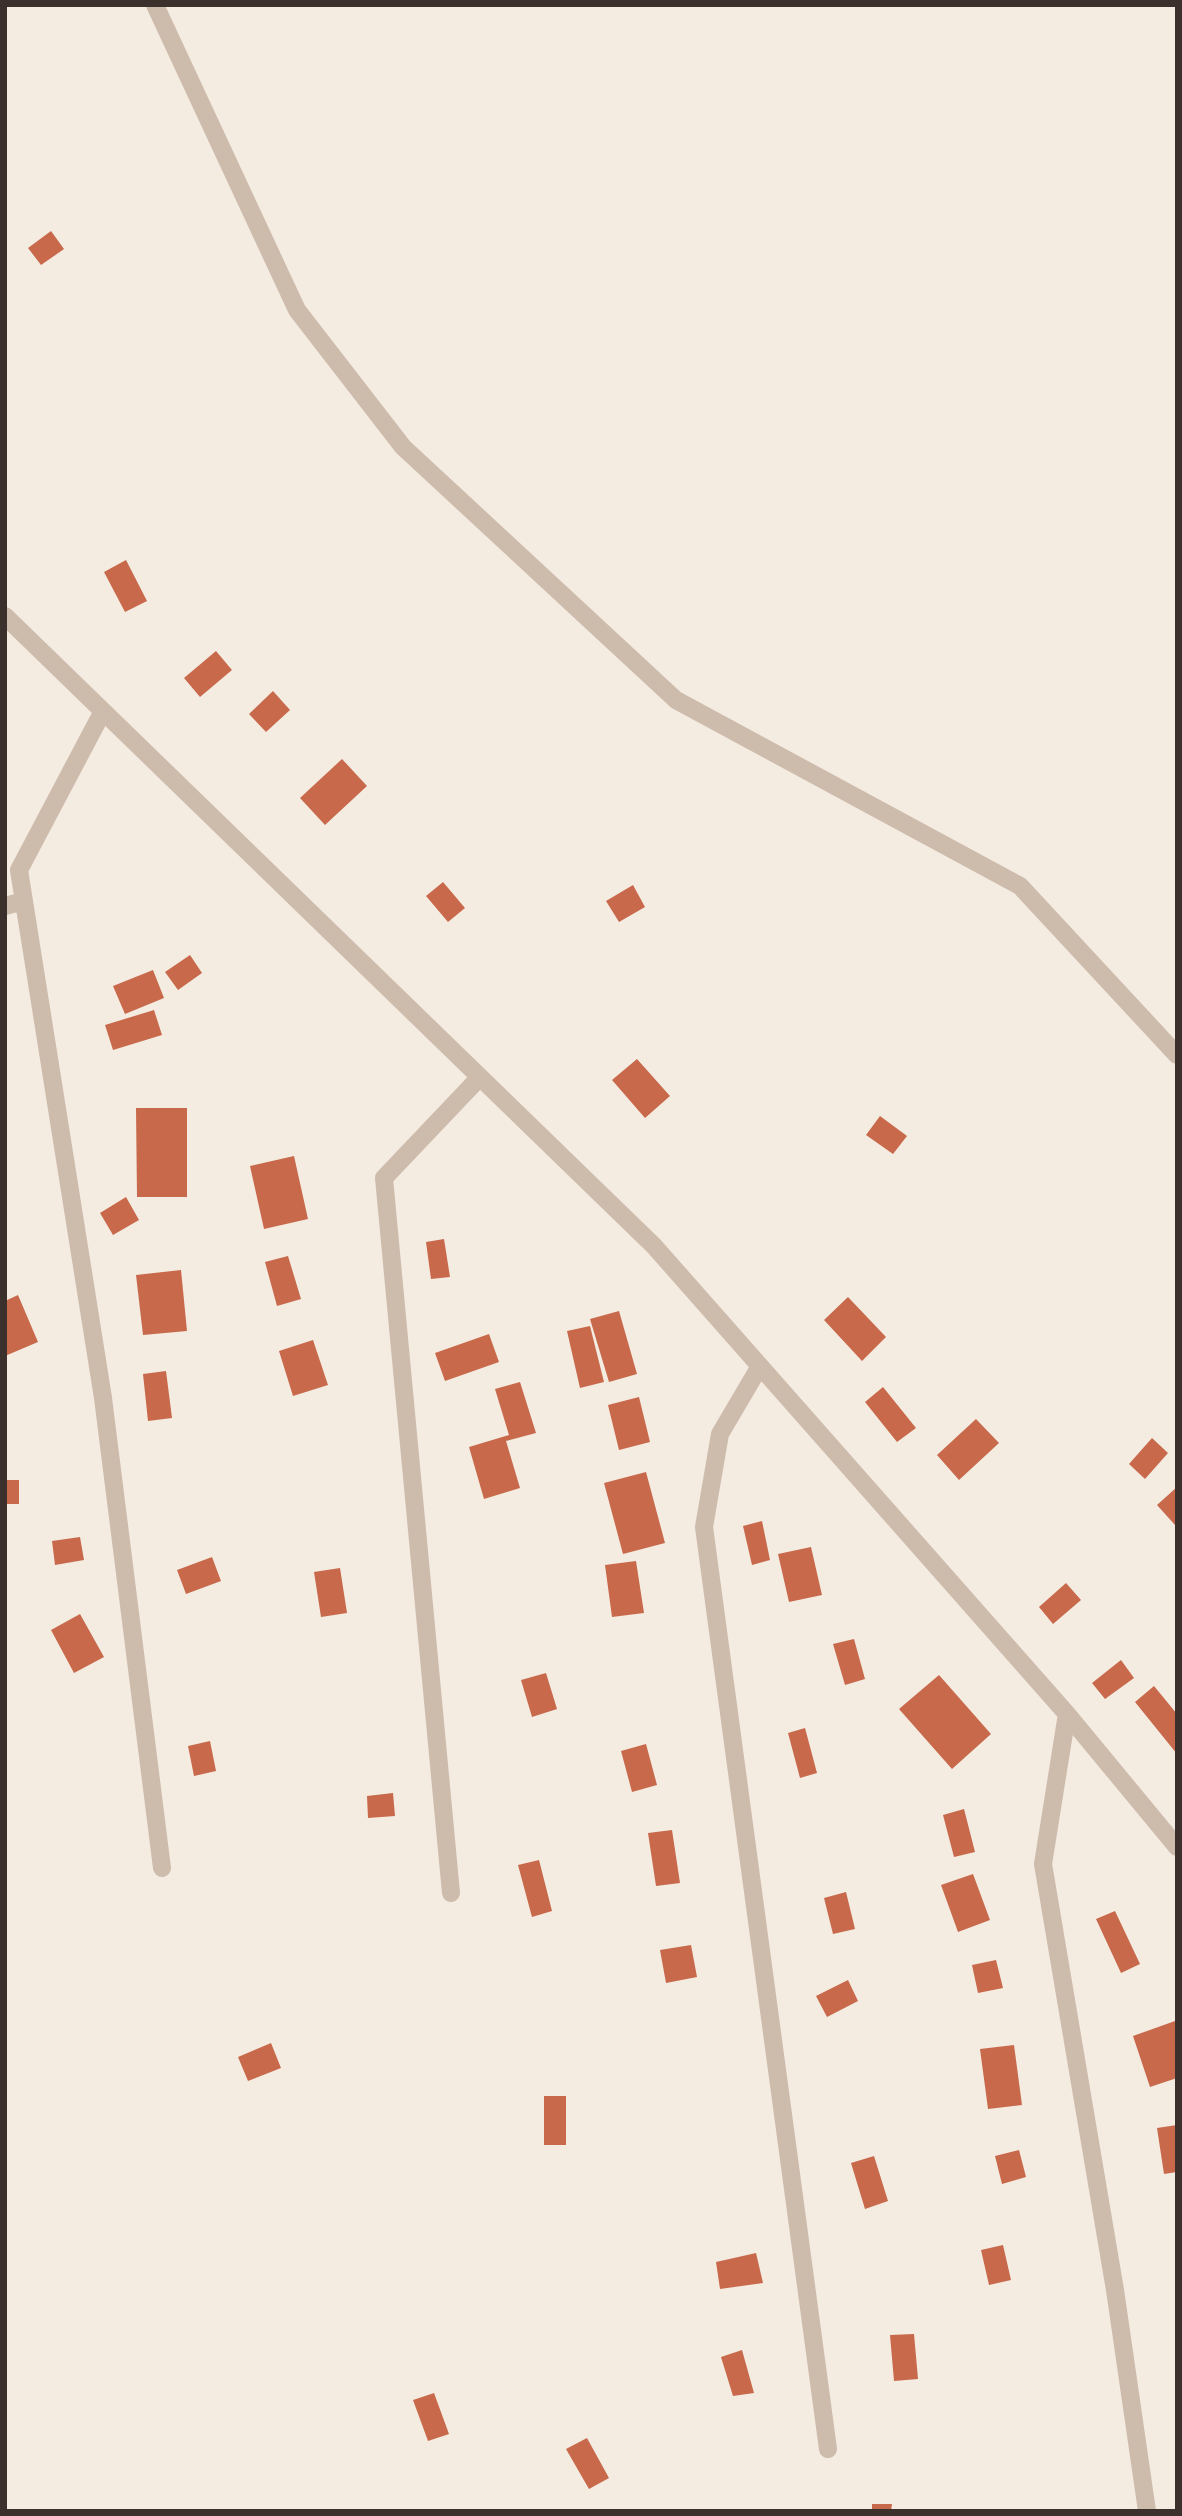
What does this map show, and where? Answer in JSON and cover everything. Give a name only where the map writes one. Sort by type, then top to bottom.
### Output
[{"type":"street","points":[[155,5],[297,310],[403,447],[676,700],[1020,886],[1177,1055]]},
{"type":"street","points":[[5,616],[654,1246],[1067,1714],[1177,1847]]},
{"type":"street","points":[[103,711],[19,870],[103,1398],[162,1868]]},
{"type":"street","points":[[5,906],[24,901]]},
{"type":"street","points":[[450,1893],[384,1178],[480,1077]]},
{"type":"street","points":[[760,1366],[720,1434],[704,1527],[828,2449]]},
{"type":"street","points":[[1067,1714],[1043,1864],[1115,2290],[1147,2511]]},
{"type":"building","points":[[51,231],[64,249],[41,265],[28,248]]},
{"type":"building","points":[[126,560],[147,601],[125,612],[104,572]]},
{"type":"building","points":[[216,651],[232,670],[200,697],[184,678]]},
{"type":"building","points":[[273,691],[290,710],[266,732],[249,714]]},
{"type":"building","points":[[342,759],[367,786],[325,825],[300,798]]},
{"type":"building","points":[[443,882],[465,908],[448,922],[426,896]]},
{"type":"building","points":[[633,885],[645,907],[619,922],[606,901]]},
{"type":"building","points":[[190,955],[202,973],[178,990],[165,972]]},
{"type":"building","points":[[153,970],[164,998],[125,1014],[113,986]]},
{"type":"building","points":[[154,1010],[162,1035],[113,1050],[105,1025]]},
{"type":"building","points":[[637,1059],[670,1096],[645,1118],[612,1080]]},
{"type":"building","points":[[136,1108],[187,1108],[187,1197],[137,1197]]},
{"type":"building","points":[[880,1116],[907,1136],[893,1154],[866,1135]]},
{"type":"building","points":[[294,1156],[308,1219],[264,1229],[250,1166]]},
{"type":"building","points":[[126,1197],[139,1220],[113,1235],[100,1213]]},
{"type":"building","points":[[444,1239],[450,1277],[431,1279],[426,1242]]},
{"type":"building","points":[[288,1256],[301,1299],[277,1306],[265,1262]]},
{"type":"building","points":[[181,1270],[187,1331],[143,1335],[136,1275]]},
{"type":"building","points":[[18,1295],[38,1342],[5,1356],[5,1301]]},
{"type":"building","points":[[848,1297],[886,1337],[862,1361],[824,1320]]},
{"type":"building","points":[[619,1311],[637,1374],[609,1382],[590,1319]]},
{"type":"building","points":[[590,1326],[604,1382],[580,1388],[567,1331]]},
{"type":"building","points":[[489,1334],[499,1362],[445,1381],[435,1353]]},
{"type":"building","points":[[313,1340],[328,1385],[293,1396],[279,1351]]},
{"type":"building","points":[[166,1371],[172,1418],[148,1421],[143,1374]]},
{"type":"building","points":[[520,1382],[536,1433],[506,1441],[520,1488],[484,1499],[469,1447],[509,1435],[495,1389]]},
{"type":"building","points":[[883,1387],[916,1428],[897,1442],[865,1402]]},
{"type":"building","points":[[639,1397],[650,1442],[619,1450],[608,1405]]},
{"type":"building","points":[[976,1419],[999,1443],[959,1480],[937,1455]]},
{"type":"building","points":[[1152,1438],[1168,1453],[1145,1479],[1129,1464]]},
{"type":"building","points":[[646,1472],[665,1543],[623,1554],[604,1483]]},
{"type":"building","points":[[5,1480],[19,1480],[19,1504],[5,1504]]},
{"type":"building","points":[[1177,1487],[1177,1524],[1175,1525],[1157,1505]]},
{"type":"building","points":[[762,1521],[770,1560],[752,1565],[743,1526]]},
{"type":"building","points":[[80,1537],[84,1560],[55,1565],[52,1541]]},
{"type":"building","points":[[811,1547],[822,1595],[789,1602],[778,1554]]},
{"type":"building","points":[[212,1557],[221,1581],[186,1594],[177,1570]]},
{"type":"building","points":[[636,1561],[644,1613],[612,1617],[605,1565]]},
{"type":"building","points":[[340,1568],[347,1613],[321,1617],[314,1572]]},
{"type":"building","points":[[1066,1583],[1081,1600],[1053,1624],[1039,1607]]},
{"type":"building","points":[[80,1614],[104,1657],[74,1673],[51,1630]]},
{"type":"building","points":[[854,1639],[865,1679],[845,1685],[833,1644]]},
{"type":"building","points":[[1121,1660],[1134,1678],[1105,1699],[1092,1683]]},
{"type":"building","points":[[546,1673],[557,1709],[532,1717],[521,1680]]},
{"type":"building","points":[[939,1675],[991,1734],[952,1769],[899,1709]]},
{"type":"building","points":[[1154,1686],[1177,1714],[1177,1754],[1135,1702]]},
{"type":"building","points":[[805,1728],[817,1773],[800,1778],[788,1733]]},
{"type":"building","points":[[210,1741],[216,1771],[194,1776],[188,1746]]},
{"type":"building","points":[[646,1744],[657,1785],[632,1792],[621,1751]]},
{"type":"building","points":[[393,1793],[395,1816],[368,1818],[367,1796]]},
{"type":"building","points":[[964,1809],[975,1852],[954,1857],[943,1815]]},
{"type":"building","points":[[672,1830],[680,1883],[656,1886],[648,1833]]},
{"type":"building","points":[[539,1860],[552,1911],[532,1917],[518,1865]]},
{"type":"building","points":[[973,1874],[990,1920],[958,1932],[941,1885]]},
{"type":"building","points":[[846,1892],[855,1929],[833,1934],[824,1898]]},
{"type":"building","points":[[1115,1911],[1140,1964],[1121,1973],[1096,1919]]},
{"type":"building","points":[[691,1945],[697,1977],[666,1983],[660,1950]]},
{"type":"building","points":[[996,1960],[1003,1988],[978,1993],[972,1965]]},
{"type":"building","points":[[848,1980],[858,2001],[827,2017],[816,1996]]},
{"type":"building","points":[[1175,2021],[1177,2078],[1150,2087],[1133,2036]]},
{"type":"building","points":[[271,2043],[281,2068],[248,2081],[238,2057]]},
{"type":"building","points":[[1014,2045],[1022,2105],[988,2109],[980,2049]]},
{"type":"building","points":[[544,2096],[566,2096],[566,2145],[544,2145]]},
{"type":"building","points":[[1177,2125],[1177,2172],[1164,2174],[1157,2128]]},
{"type":"building","points":[[1019,2150],[1026,2177],[1002,2184],[995,2156]]},
{"type":"building","points":[[874,2156],[888,2201],[865,2209],[851,2163]]},
{"type":"building","points":[[1003,2245],[1011,2280],[989,2285],[981,2250]]},
{"type":"building","points":[[756,2253],[763,2283],[720,2289],[716,2262]]},
{"type":"building","points":[[914,2334],[918,2379],[894,2381],[890,2335]]},
{"type":"building","points":[[742,2350],[754,2393],[733,2396],[721,2357]]},
{"type":"building","points":[[434,2393],[449,2434],[428,2441],[413,2400]]},
{"type":"building","points":[[587,2438],[609,2478],[589,2489],[566,2449]]},
{"type":"building","points":[[872,2504],[892,2504],[891,2511],[872,2511]]}]
